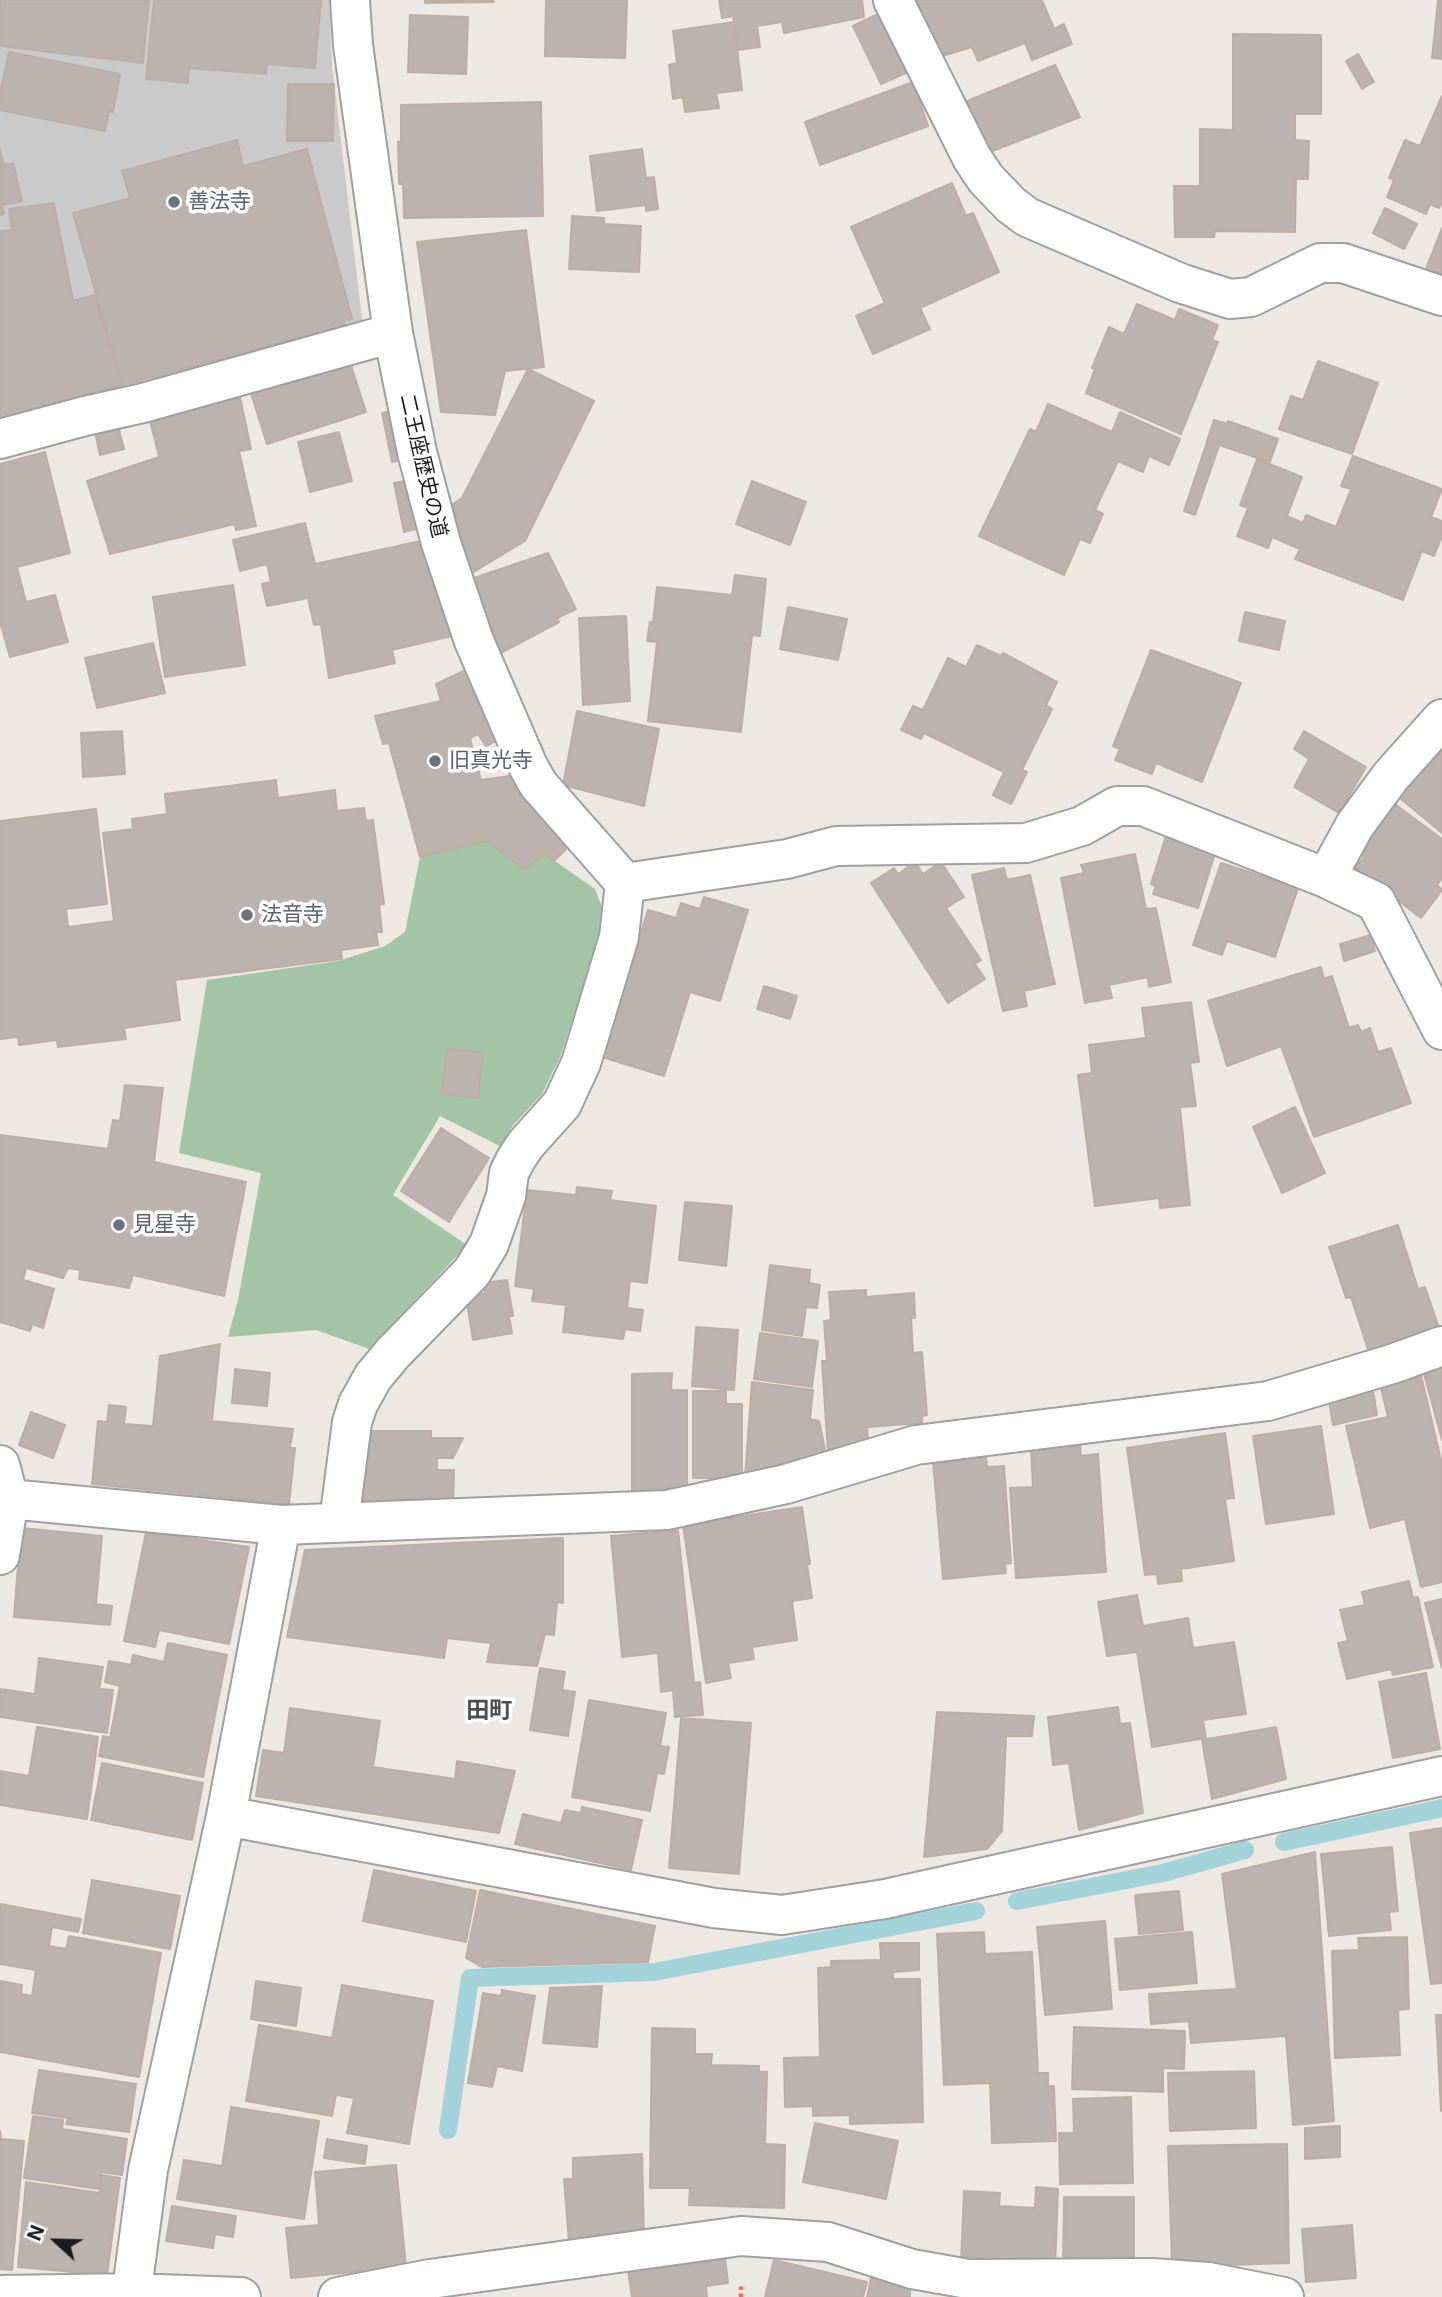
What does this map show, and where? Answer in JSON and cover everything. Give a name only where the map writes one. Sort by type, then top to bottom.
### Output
[{"type":"street","name":"二王座歴史の道","points":[[350,0],[353,45],[393,333],[417,452],[440,543],[474,641],[528,766],[538,784],[625,883]]},
{"type":"street","points":[[893,0],[972,158],[986,179],[1011,205],[1027,216],[1180,283],[1230,299],[1251,297],[1320,263],[1343,263],[1442,296]]},
{"type":"street","points":[[0,439],[156,400],[393,333]]},
{"type":"street","points":[[1326,878],[1355,825],[1391,776],[1442,719]]},
{"type":"street","points":[[339,1522],[352,1422],[358,1404],[373,1377],[393,1353],[472,1272],[489,1244],[506,1196],[509,1173],[516,1159],[562,1104],[576,1073],[620,937],[625,883],[787,859],[836,846],[1026,843],[1082,826],[1117,806],[1143,806],[1326,878],[1376,902],[1442,1030]]},
{"type":"street","points":[[0,1555],[4,1482],[281,1525],[667,1510],[786,1484],[916,1445],[1268,1401],[1442,1346]]},
{"type":"street","points":[[132,2295],[148,2170],[226,1816],[281,1525]]},
{"type":"street","points":[[226,1816],[714,1908],[782,1915],[885,1899],[1442,1776]]},
{"type":"street","points":[[338,2297],[430,2279],[741,2236],[828,2242],[912,2269],[968,2279],[1152,2278],[1208,2282],[1284,2297]]},
{"type":"street","points":[[0,2295],[241,2297]]},
{"type":"shaded area","name":"善法寺","points":[[0,0],[329,0],[332,65],[363,327],[129,396],[120,388],[0,425]]},
{"type":"green space","points":[[486,841],[525,869],[545,854],[595,889],[603,910],[601,933],[560,1057],[542,1094],[514,1124],[500,1146],[440,1116],[393,1195],[467,1245],[369,1349],[316,1330],[228,1337],[238,1300],[261,1173],[179,1153],[207,980],[338,961],[385,946],[405,932],[420,857]]},
{"type":"building","points":[[0,0],[149,0],[143,63],[0,46]]},
{"type":"building","points":[[154,0],[321,0],[315,68],[267,64],[266,74],[189,68],[188,83],[146,79]]},
{"type":"building","points":[[425,0],[493,0],[494,2],[425,3]]},
{"type":"building","points":[[546,0],[627,0],[625,58],[545,56]]},
{"type":"building","points":[[719,0],[862,0],[864,17],[784,33],[782,22],[757,26],[760,47],[738,50],[733,16],[722,18]]},
{"type":"building","points":[[914,0],[1042,0],[1054,29],[1064,24],[1072,44],[1032,60],[1025,43],[978,61],[972,47],[936,58]]},
{"type":"building","points":[[1438,0],[1442,0],[1442,59],[1432,58]]},
{"type":"building","points":[[880,13],[908,72],[881,84],[853,26]]},
{"type":"building","points":[[410,15],[468,17],[466,74],[408,72]]},
{"type":"building","points":[[734,22],[742,90],[716,93],[719,108],[685,112],[683,97],[673,99],[669,65],[677,63],[673,31]]},
{"type":"building","points":[[1233,34],[1321,35],[1321,114],[1295,114],[1295,140],[1309,141],[1308,179],[1296,179],[1295,232],[1215,231],[1214,237],[1175,237],[1174,186],[1200,186],[1200,129],[1233,130]]},
{"type":"building","points":[[9,52],[120,74],[113,112],[109,111],[105,131],[0,110],[0,94]]},
{"type":"building","points":[[1358,54],[1374,82],[1362,89],[1346,61]]},
{"type":"building","points":[[1055,65],[1080,117],[990,152],[965,102]]},
{"type":"building","points":[[913,82],[928,126],[820,165],[805,122]]},
{"type":"building","points":[[288,84],[334,84],[333,141],[287,141]]},
{"type":"building","points":[[1442,96],[1442,202],[1439,208],[1430,204],[1426,214],[1387,197],[1394,180],[1389,178],[1405,140],[1420,146]]},
{"type":"building","points":[[541,102],[543,216],[404,218],[403,184],[399,184],[401,105]]},
{"type":"building","points":[[237,140],[243,166],[307,149],[352,319],[343,321],[345,326],[122,385],[73,213],[130,198],[122,171]]},
{"type":"building","points":[[0,149],[4,165],[13,163],[22,201],[2,205],[4,214],[0,215]]},
{"type":"building","points":[[642,149],[646,178],[654,177],[658,209],[646,211],[646,205],[597,211],[590,156]]},
{"type":"building","points":[[952,183],[966,216],[973,213],[999,272],[920,308],[930,329],[873,354],[856,316],[885,303],[851,227]]},
{"type":"building","points":[[54,203],[73,301],[94,295],[122,385],[28,410],[30,420],[0,428],[0,231],[12,230],[9,209]]},
{"type":"building","points":[[1385,208],[1417,224],[1404,249],[1373,233]]},
{"type":"building","points":[[572,216],[604,218],[604,224],[641,226],[639,272],[569,269]]},
{"type":"building","points":[[1442,228],[1442,281],[1424,274]]},
{"type":"building","points":[[526,230],[544,367],[505,371],[495,415],[441,412],[417,242]]},
{"type":"building","points":[[1137,304],[1175,320],[1179,309],[1218,325],[1212,340],[1218,342],[1181,434],[1086,393],[1095,369],[1092,368],[1109,327],[1124,334]]},
{"type":"building","points":[[349,359],[366,412],[267,444],[250,390]]},
{"type":"building","points":[[1318,361],[1378,383],[1352,454],[1279,429],[1291,396],[1303,400]]},
{"type":"building","points":[[528,369],[594,401],[525,541],[467,576],[447,508],[462,498]]},
{"type":"building","points":[[240,397],[251,449],[239,451],[256,526],[236,530],[235,524],[110,554],[87,481],[159,457],[150,420]]},
{"type":"building","points":[[1048,404],[1112,432],[1120,412],[1180,439],[1169,465],[1149,456],[1143,472],[1118,461],[1095,510],[1103,514],[1090,543],[1080,539],[1064,575],[979,536],[1030,429],[1036,432]]},
{"type":"building","points":[[393,411],[403,460],[392,462],[382,413]]},
{"type":"building","points":[[1214,420],[1228,424],[1228,421],[1278,439],[1270,462],[1207,441]]},
{"type":"building","points":[[118,426],[124,449],[100,455],[95,432]]},
{"type":"building","points":[[339,432],[352,481],[310,492],[298,442]]},
{"type":"building","points":[[1207,442],[1219,446],[1195,515],[1184,511]]},
{"type":"building","points":[[45,452],[70,553],[17,567],[26,602],[55,595],[68,642],[10,657],[0,622],[0,464]]},
{"type":"building","points":[[1353,456],[1442,489],[1431,517],[1442,521],[1442,536],[1434,556],[1422,551],[1403,600],[1295,559],[1300,549],[1272,537],[1268,548],[1237,536],[1248,508],[1240,505],[1257,459],[1302,477],[1287,516],[1303,523],[1306,515],[1336,527],[1351,489],[1341,486]]},
{"type":"building","points":[[409,480],[420,528],[404,532],[394,483]]},
{"type":"building","points":[[752,481],[806,502],[790,545],[736,524]]},
{"type":"building","points":[[305,523],[315,564],[430,539],[452,636],[392,650],[395,663],[329,678],[321,624],[314,625],[308,598],[267,606],[262,584],[271,582],[267,564],[240,571],[233,540]]},
{"type":"building","points":[[548,553],[576,609],[557,618],[559,622],[497,655],[468,580]]},
{"type":"building","points":[[735,575],[766,579],[760,636],[752,635],[741,732],[648,721],[657,642],[647,641],[650,622],[653,623],[657,587],[732,595]]},
{"type":"building","points":[[233,585],[245,665],[165,677],[153,597]]},
{"type":"building","points":[[788,607],[847,619],[838,660],[780,649]]},
{"type":"building","points":[[1245,612],[1285,621],[1279,650],[1239,641]]},
{"type":"building","points":[[626,616],[630,701],[583,705],[579,618]]},
{"type":"building","points":[[153,643],[165,693],[97,708],[85,658]]},
{"type":"building","points":[[977,645],[1001,656],[1003,653],[1057,682],[1046,705],[1052,709],[1022,770],[1027,772],[1011,804],[993,795],[1004,772],[924,733],[921,739],[901,730],[913,706],[923,710],[948,658],[966,667]]},
{"type":"building","points":[[1151,650],[1241,683],[1202,782],[1156,763],[1152,774],[1115,760],[1120,749],[1113,746]]},
{"type":"building","name":"旧真光寺","points":[[468,669],[501,738],[486,746],[478,734],[470,738],[481,780],[516,775],[522,796],[526,793],[570,845],[554,861],[545,854],[525,869],[486,841],[420,857],[389,743],[383,744],[375,716],[441,701],[436,684]]},
{"type":"building","points":[[577,711],[659,729],[644,806],[563,785]]},
{"type":"building","points":[[122,731],[125,774],[83,777],[81,733]]},
{"type":"building","points":[[1304,731],[1366,767],[1339,813],[1294,787],[1309,759],[1294,749]]},
{"type":"building","points":[[1442,738],[1442,833],[1395,794]]},
{"type":"building","name":"法音寺","points":[[276,780],[278,798],[335,790],[337,811],[364,808],[366,821],[373,820],[384,904],[379,905],[382,932],[376,932],[378,945],[341,950],[342,959],[175,980],[180,1020],[124,1028],[126,1039],[58,1047],[57,1040],[19,1045],[18,1037],[0,1039],[0,821],[96,809],[107,904],[66,909],[68,927],[114,921],[103,833],[133,829],[132,819],[167,814],[165,794]]},
{"type":"building","points":[[1392,802],[1442,839],[1442,878],[1437,885],[1442,890],[1421,918],[1355,868],[1364,857],[1356,850]]},
{"type":"building","points":[[1166,836],[1215,853],[1198,908],[1153,894],[1156,886],[1151,884]]},
{"type":"building","points":[[1135,854],[1146,909],[1156,908],[1171,982],[1149,987],[1148,977],[1109,985],[1112,998],[1085,1003],[1061,878],[1084,873],[1081,865]]},
{"type":"building","points":[[915,862],[923,874],[941,862],[964,897],[946,908],[981,960],[975,964],[985,979],[948,1003],[871,883],[894,868],[898,874]]},
{"type":"building","points":[[1221,863],[1298,888],[1275,957],[1227,941],[1222,955],[1193,945]]},
{"type":"building","points":[[1004,868],[1007,880],[1030,875],[1055,984],[1024,991],[1027,1006],[1003,1011],[972,875]]},
{"type":"building","points":[[704,897],[748,910],[720,1001],[690,992],[664,1076],[602,1057],[648,910],[676,918],[681,903],[700,909]]},
{"type":"building","points":[[1371,935],[1375,951],[1344,961],[1340,944]]},
{"type":"building","points":[[1321,967],[1324,979],[1332,976],[1349,1028],[1358,1025],[1361,1032],[1370,1028],[1378,1052],[1391,1048],[1411,1103],[1314,1137],[1281,1046],[1227,1066],[1208,1001]]},
{"type":"building","points":[[764,986],[797,996],[790,1019],[757,1009]]},
{"type":"building","points":[[1191,1002],[1199,1062],[1190,1063],[1196,1106],[1180,1107],[1190,1205],[1160,1208],[1159,1198],[1095,1206],[1078,1075],[1092,1073],[1089,1045],[1146,1038],[1142,1008]]},
{"type":"building","points":[[447,1049],[483,1052],[478,1098],[442,1094]]},
{"type":"building","name":"見星寺","points":[[125,1085],[163,1088],[154,1162],[246,1182],[224,1296],[133,1275],[129,1288],[79,1279],[80,1270],[68,1268],[63,1278],[26,1268],[23,1280],[54,1289],[43,1328],[32,1324],[30,1331],[0,1322],[0,1135],[108,1149],[113,1120],[120,1121]]},
{"type":"building","points":[[1295,1107],[1325,1173],[1282,1193],[1253,1127]]},
{"type":"building","points":[[441,1128],[489,1158],[449,1222],[401,1191]]},
{"type":"building","points":[[577,1187],[612,1191],[610,1200],[656,1206],[647,1283],[630,1281],[627,1308],[643,1310],[640,1331],[625,1329],[623,1339],[563,1332],[566,1305],[532,1301],[534,1289],[515,1286],[527,1190],[576,1195]]},
{"type":"building","points":[[685,1202],[732,1206],[726,1266],[679,1260]]},
{"type":"building","points":[[1398,1225],[1418,1289],[1425,1287],[1442,1332],[1370,1356],[1351,1297],[1346,1298],[1329,1247]]},
{"type":"building","points":[[770,1265],[810,1270],[809,1283],[820,1285],[817,1308],[806,1307],[802,1336],[762,1330]]},
{"type":"building","points":[[507,1280],[513,1316],[509,1316],[512,1333],[473,1340],[466,1296],[485,1293],[484,1283]]},
{"type":"building","points":[[866,1290],[866,1297],[914,1293],[915,1318],[911,1318],[913,1353],[922,1352],[927,1415],[922,1416],[922,1423],[867,1427],[868,1443],[828,1453],[822,1361],[827,1361],[824,1321],[831,1320],[829,1292]]},
{"type":"building","points":[[696,1327],[738,1330],[734,1390],[692,1386]]},
{"type":"building","points":[[760,1333],[818,1341],[812,1387],[754,1379]]},
{"type":"building","points":[[220,1344],[212,1421],[293,1429],[290,1448],[295,1448],[289,1504],[92,1484],[98,1421],[107,1422],[109,1405],[126,1407],[124,1424],[153,1426],[160,1356]]},
{"type":"building","points":[[1442,1368],[1442,1440],[1424,1374]]},
{"type":"building","points":[[235,1369],[270,1373],[267,1406],[232,1403]]},
{"type":"building","points":[[672,1373],[671,1390],[687,1390],[687,1492],[632,1492],[632,1374]]},
{"type":"building","points":[[1421,1375],[1442,1464],[1442,1582],[1421,1587],[1405,1519],[1370,1528],[1346,1426],[1388,1417],[1380,1384]]},
{"type":"building","points":[[752,1382],[813,1390],[810,1419],[819,1421],[826,1454],[745,1477]]},
{"type":"building","points":[[1373,1390],[1377,1415],[1333,1425],[1329,1401]]},
{"type":"building","points":[[693,1391],[726,1391],[726,1404],[742,1404],[742,1478],[693,1478]]},
{"type":"building","points":[[31,1412],[65,1425],[53,1458],[19,1445]]},
{"type":"building","points":[[1321,1426],[1334,1514],[1266,1524],[1253,1436]]},
{"type":"building","points":[[358,1431],[431,1431],[431,1438],[463,1438],[453,1458],[437,1458],[437,1470],[454,1470],[453,1503],[349,1504]]},
{"type":"building","points":[[1225,1433],[1234,1498],[1225,1499],[1234,1561],[1181,1569],[1182,1581],[1158,1584],[1157,1574],[1145,1575],[1127,1448]]},
{"type":"building","points":[[1080,1444],[1081,1456],[1098,1454],[1106,1572],[1016,1578],[1010,1488],[1033,1487],[1031,1448]]},
{"type":"building","points":[[986,1456],[987,1467],[1004,1466],[1011,1563],[1005,1564],[1006,1573],[943,1579],[933,1460]]},
{"type":"building","points":[[802,1507],[812,1598],[792,1601],[797,1640],[752,1647],[754,1659],[728,1663],[731,1678],[706,1683],[683,1525]]},
{"type":"building","points":[[21,1528],[102,1536],[96,1604],[112,1606],[110,1625],[14,1617]]},
{"type":"building","points":[[678,1530],[694,1683],[700,1682],[703,1715],[675,1717],[673,1690],[661,1692],[658,1653],[622,1657],[611,1536]]},
{"type":"building","points":[[146,1532],[249,1547],[229,1644],[159,1630],[155,1647],[124,1641]]},
{"type":"building","points":[[563,1538],[563,1603],[557,1602],[554,1635],[545,1634],[537,1666],[487,1662],[491,1643],[447,1638],[444,1658],[287,1637],[305,1550]]},
{"type":"building","points":[[1409,1581],[1413,1598],[1418,1597],[1433,1667],[1393,1675],[1391,1669],[1347,1679],[1338,1643],[1348,1641],[1340,1610],[1365,1605],[1362,1592]]},
{"type":"building","points":[[1137,1595],[1143,1626],[1188,1618],[1193,1648],[1234,1642],[1246,1714],[1203,1720],[1206,1738],[1152,1747],[1137,1652],[1107,1656],[1098,1602]]},
{"type":"building","points":[[1442,1599],[1442,1668],[1425,1603]]},
{"type":"building","points":[[168,1643],[227,1655],[203,1777],[99,1756],[103,1736],[110,1738],[120,1686],[105,1682],[109,1661],[131,1665],[133,1655],[164,1662]]},
{"type":"building","points":[[39,1658],[103,1667],[99,1689],[113,1690],[107,1733],[0,1717],[0,1689],[35,1694]]},
{"type":"building","points":[[540,1668],[565,1672],[562,1690],[575,1692],[568,1736],[530,1730]]},
{"type":"building","points":[[1426,1673],[1440,1749],[1393,1758],[1379,1682]]},
{"type":"building","points":[[589,1700],[666,1713],[660,1746],[669,1747],[664,1774],[657,1773],[650,1811],[572,1797]]},
{"type":"building","points":[[1118,1707],[1120,1724],[1130,1723],[1143,1813],[1079,1830],[1069,1763],[1053,1765],[1048,1717]]},
{"type":"building","points":[[290,1708],[380,1721],[373,1767],[455,1779],[457,1761],[515,1771],[499,1833],[256,1796],[263,1750],[284,1753]]},
{"type":"building","points":[[937,1712],[1034,1716],[1032,1736],[1006,1736],[1002,1831],[987,1849],[924,1857]]},
{"type":"building","points":[[681,1718],[751,1723],[739,1874],[669,1868]]},
{"type":"building","points":[[37,1727],[98,1737],[87,1819],[0,1805],[0,1771],[29,1776]]},
{"type":"building","points":[[1276,1727],[1286,1779],[1212,1799],[1202,1740]]},
{"type":"building","points":[[102,1763],[203,1783],[192,1840],[91,1820]]},
{"type":"building","points":[[582,1807],[642,1820],[631,1870],[515,1844],[523,1814],[561,1823],[565,1810],[581,1813]]},
{"type":"building","points":[[1442,1828],[1442,1983],[1431,1984],[1410,1833]]},
{"type":"building","points":[[1392,1847],[1398,1911],[1389,1912],[1391,1930],[1329,1936],[1321,1854]]},
{"type":"building","points":[[1315,1852],[1334,2121],[1293,2125],[1286,2036],[1191,2043],[1189,2021],[1151,2024],[1149,1994],[1237,1989],[1222,1874]]},
{"type":"building","points":[[374,1870],[476,1891],[466,1942],[363,1921]]},
{"type":"building","points":[[92,1880],[180,1896],[170,1949],[83,1933]]},
{"type":"building","points":[[480,1890],[655,1926],[648,1962],[482,1967],[466,1958]]},
{"type":"building","points":[[1179,1891],[1183,1930],[1139,1934],[1135,1895]]},
{"type":"building","points":[[0,1904],[81,1919],[78,1932],[52,1927],[49,1946],[66,1949],[69,1936],[161,1953],[139,2077],[0,2052],[0,1981],[22,1985],[21,1994],[32,1996],[36,1970],[0,1964]]},
{"type":"building","points":[[1105,1921],[1112,2009],[1045,2015],[1037,1927]]},
{"type":"building","points":[[984,1932],[985,1954],[1032,1952],[1038,2073],[1048,2073],[1048,2086],[1054,2086],[1056,2141],[992,2143],[990,2083],[944,2085],[937,1934]]},
{"type":"building","points":[[1192,1932],[1197,1983],[1120,1990],[1115,1939]]},
{"type":"building","points":[[1407,1937],[1409,2009],[1398,2010],[1400,2055],[1335,2058],[1332,1951],[1359,1950],[1358,1938]]},
{"type":"building","points":[[880,1943],[919,1943],[919,1970],[893,1972],[893,1979],[920,1979],[923,2122],[850,2124],[850,2115],[813,2116],[813,2106],[785,2107],[784,2058],[820,2057],[818,1968],[831,1967],[831,1961],[881,1960]]},
{"type":"building","points":[[256,1981],[301,1988],[296,2026],[251,2019]]},
{"type":"building","points":[[342,1985],[433,2001],[409,2144],[347,2133],[354,2098],[336,2095],[332,2116],[246,2101],[259,2025],[332,2038]]},
{"type":"building","points":[[602,1986],[597,2047],[543,2043],[550,1988]]},
{"type":"building","points":[[502,1990],[535,1996],[522,2071],[497,2066],[492,2087],[468,2083],[483,1993],[501,1996]]},
{"type":"building","points":[[1436,2015],[1442,2015],[1441,2111]]},
{"type":"building","points":[[1074,2027],[1185,2031],[1184,2069],[1163,2068],[1163,2092],[1072,2089]]},
{"type":"building","points":[[652,2028],[695,2029],[695,2054],[712,2054],[711,2065],[759,2066],[759,2072],[767,2072],[765,2144],[785,2145],[784,2208],[689,2205],[690,2188],[650,2188]]},
{"type":"building","points":[[39,2070],[136,2084],[129,2132],[66,2124],[68,2118],[32,2113]]},
{"type":"building","points":[[1254,2071],[1256,2128],[1170,2131],[1168,2073]]},
{"type":"building","points":[[1131,2097],[1133,2183],[1060,2184],[1059,2133],[1074,2133],[1073,2099]]},
{"type":"building","points":[[231,2107],[319,2121],[304,2219],[177,2199],[184,2160],[222,2166]]},
{"type":"building","points":[[33,2116],[63,2120],[62,2129],[127,2139],[122,2175],[101,2172],[99,2189],[24,2178]]},
{"type":"building","points":[[815,2123],[898,2141],[886,2199],[803,2182]]},
{"type":"building","points":[[1340,2126],[1340,2157],[1305,2159],[1305,2128]]},
{"type":"building","points":[[0,2131],[1,2139],[24,2141],[12,2270],[0,2269]]},
{"type":"building","points":[[327,2139],[367,2146],[365,2164],[324,2158]]},
{"type":"building","points":[[1287,2144],[1289,2263],[1228,2265],[1228,2276],[1172,2264],[1168,2146]]},
{"type":"building","points":[[642,2154],[644,2238],[569,2242],[564,2179],[573,2179],[573,2158]]},
{"type":"building","points":[[396,2165],[406,2267],[291,2278],[286,2228],[319,2225],[315,2172]]},
{"type":"building","points":[[102,2175],[120,2178],[107,2275],[18,2267],[26,2182],[100,2193]]},
{"type":"building","points":[[1036,2187],[1058,2189],[1055,2268],[961,2263],[964,2191],[1000,2193],[999,2206],[1035,2208]]},
{"type":"building","points":[[1064,2197],[1134,2197],[1134,2269],[1063,2269]]},
{"type":"building","points":[[172,2206],[236,2216],[233,2237],[215,2234],[213,2248],[166,2241]]},
{"type":"building","points":[[1352,2225],[1356,2278],[1306,2282],[1302,2229]]},
{"type":"building","points":[[725,2258],[728,2283],[706,2286],[707,2297],[632,2297],[628,2270]]},
{"type":"building","points":[[774,2260],[867,2282],[863,2297],[765,2297]]},
{"type":"building","points":[[871,2278],[910,2284],[910,2297],[867,2297]]},
{"type":"waterway","points":[[1284,1842],[1442,1808]]},
{"type":"waterway","points":[[1017,1901],[1163,1873],[1245,1850]]},
{"type":"waterway","points":[[448,2130],[470,1978],[654,1972],[976,1911]]},
{"type":"place","name":"善法寺","points":[[174,202]]},
{"type":"place","name":"旧真光寺","points":[[435,761]]},
{"type":"place","name":"法音寺","points":[[247,915]]},
{"type":"place","name":"見星寺","points":[[119,1225]]},
{"type":"district","name":"田町","points":[[489,1711]]}]
